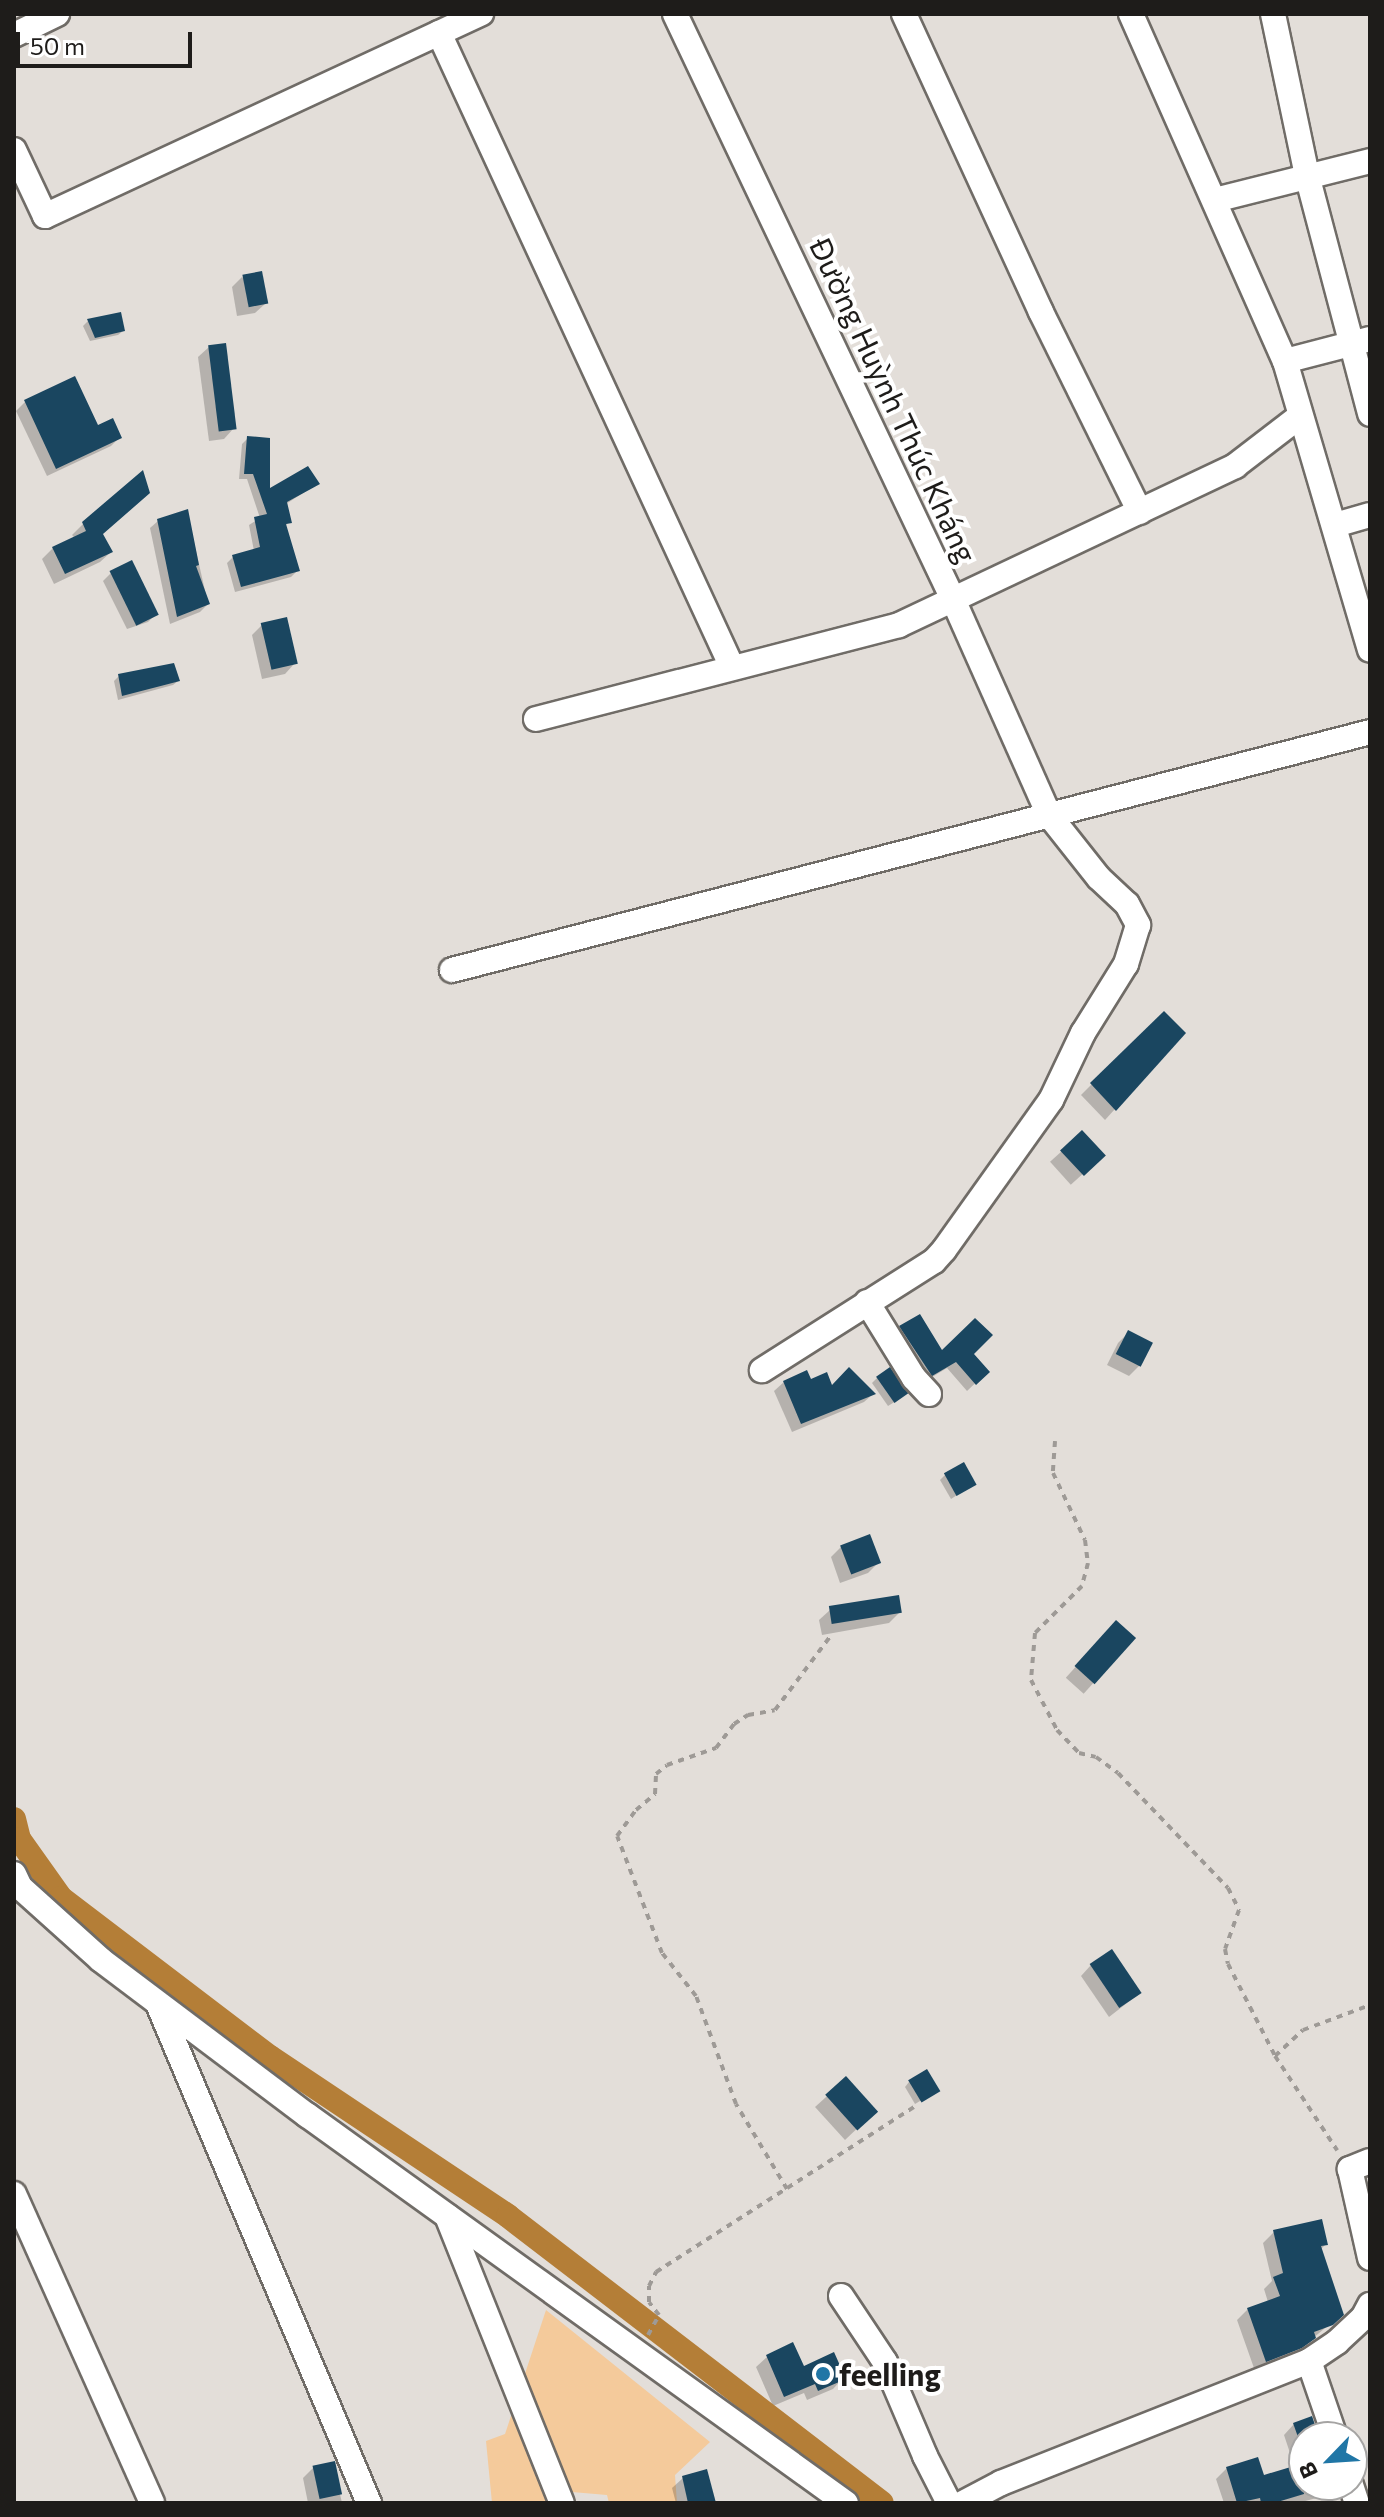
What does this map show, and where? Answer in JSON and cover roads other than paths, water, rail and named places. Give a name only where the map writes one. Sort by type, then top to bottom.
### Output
[{"type":"street","points":[[14,35],[57,14]]},
{"type":"street","points":[[14,150],[45,216],[481,14]]},
{"type":"street","name":"Đường Huỳnh Thúc Kháng","points":[[675,14],[952,597],[1049,815],[1099,878],[1127,904],[1138,925],[1126,964],[1083,1033],[1051,1100],[944,1250],[934,1261],[867,1302]]},
{"type":"street","points":[[904,14],[1041,312],[1140,512]]},
{"type":"street","points":[[1131,14],[1285,361],[1370,650]]},
{"type":"street","points":[[1273,14],[1307,175],[1362,341],[1370,414]]},
{"type":"street","points":[[439,33],[732,667]]},
{"type":"street","points":[[1215,200],[1370,161]]},
{"type":"street","points":[[1285,361],[1362,341]]},
{"type":"street","points":[[536,719],[899,625],[952,597],[1235,466],[1300,416]]},
{"type":"street","points":[[1335,525],[1370,515]]},
{"type":"street","points":[[452,970],[1370,732]]},
{"type":"street","points":[[762,1370],[867,1302],[914,1378],[929,1394]]},
{"type":"street","points":[[14,1874],[20,1887],[101,1960],[447,2216],[846,2503]]},
{"type":"street","points":[[157,2002],[369,2503]]},
{"type":"street","points":[[1360,2165],[1370,2258]]},
{"type":"street","points":[[14,2194],[152,2503]]},
{"type":"street","points":[[447,2216],[562,2503]]},
{"type":"street","points":[[841,2296],[885,2362],[925,2456],[949,2503]]},
{"type":"street","points":[[963,2503],[1001,2483],[1309,2361],[1337,2342],[1363,2318],[1370,2305]]},
{"type":"street","points":[[1309,2361],[1330,2421]]},
{"type":"waterway","points":[[14,1819],[19,1839],[61,1898],[270,2057],[508,2216],[882,2503]]},
{"type":"place","name":"feelling","points":[[823,2374]]}]
